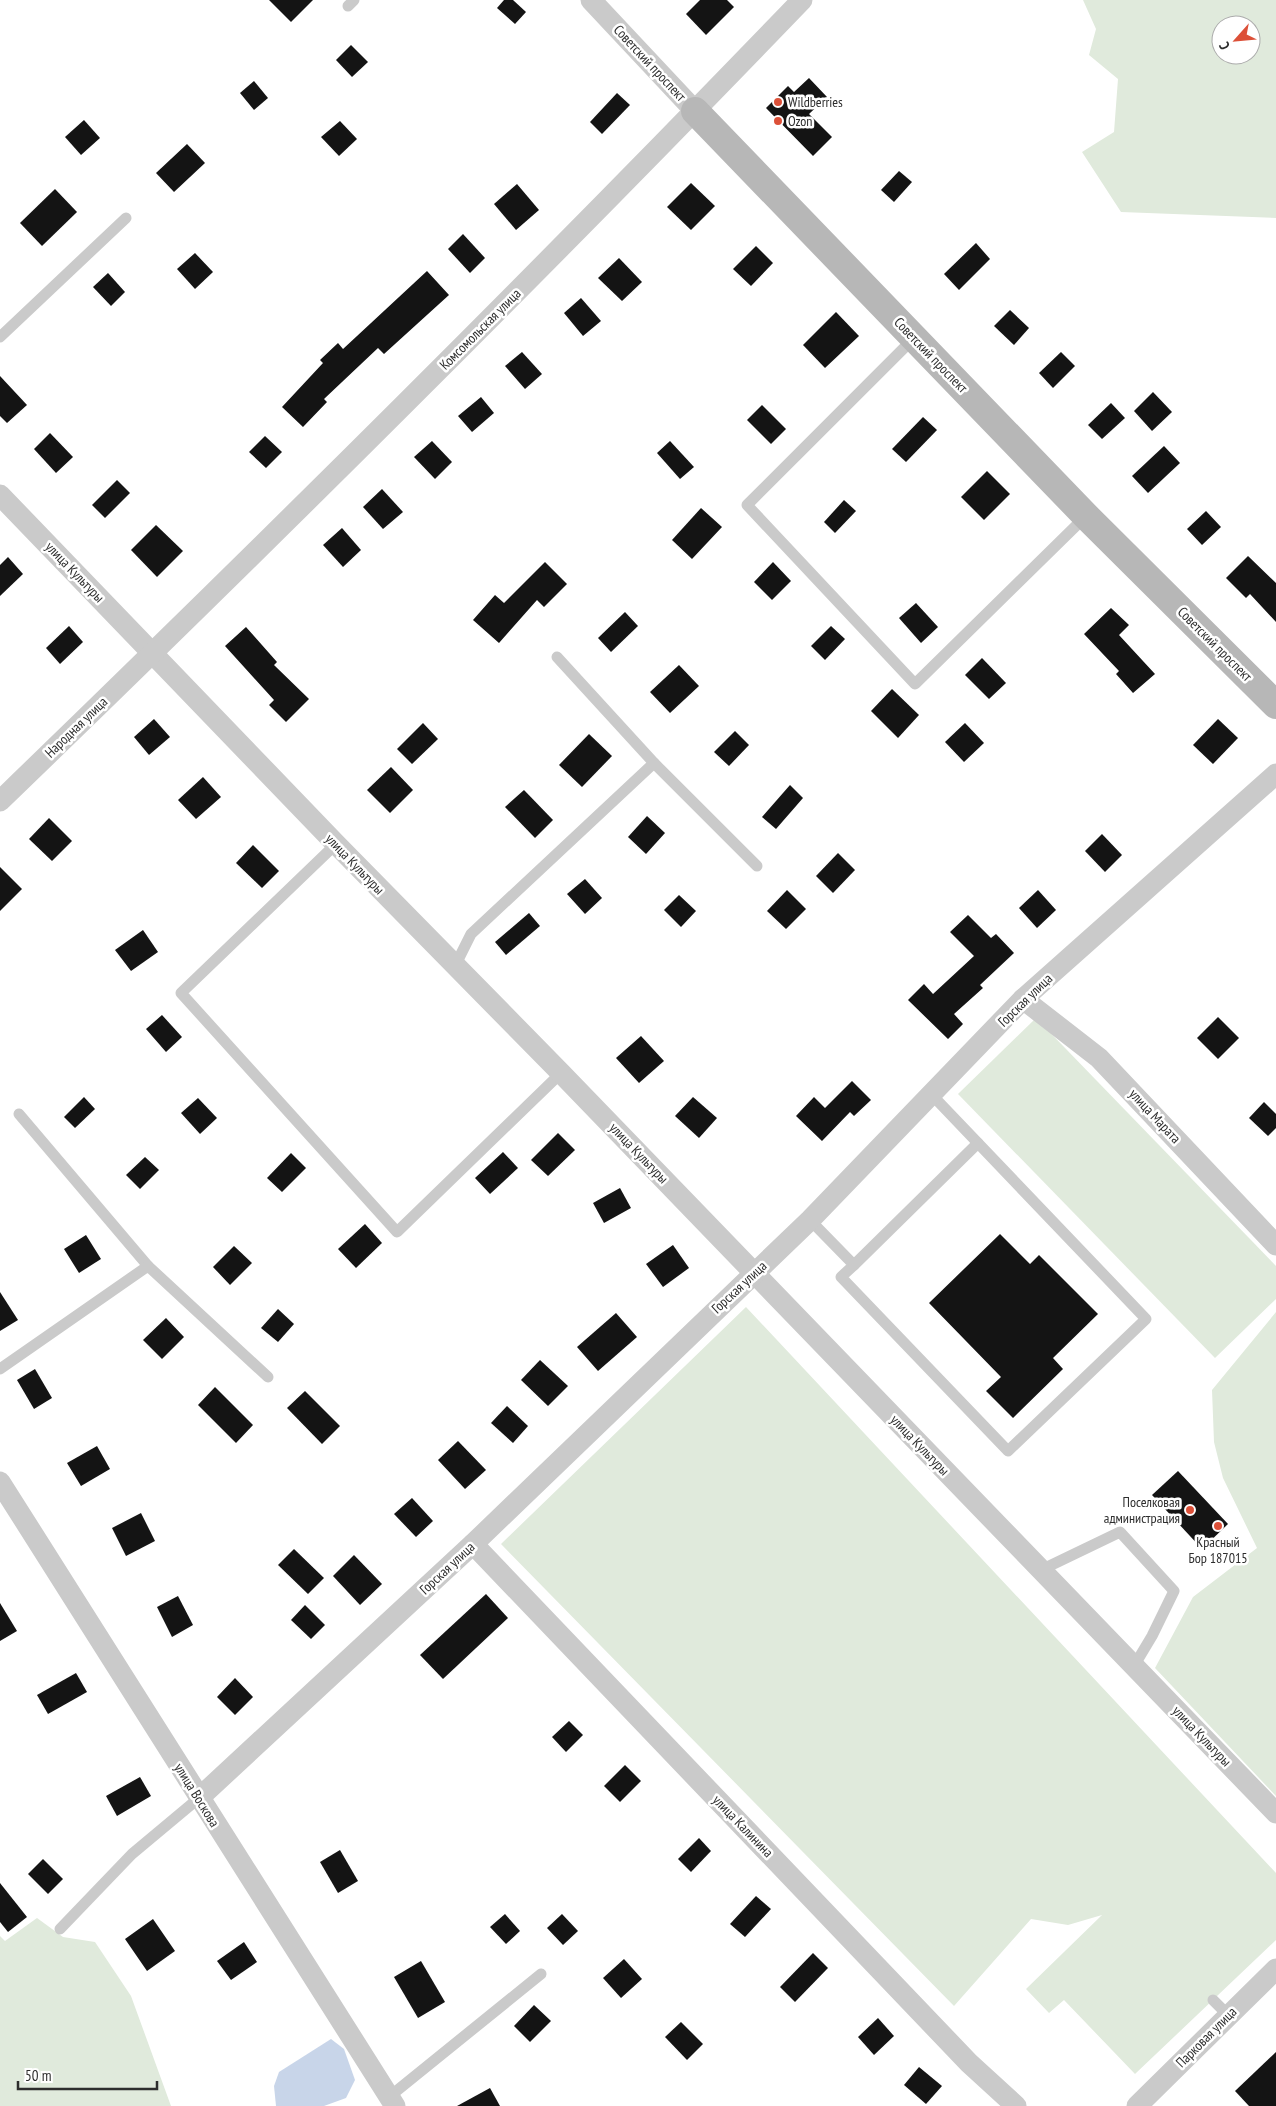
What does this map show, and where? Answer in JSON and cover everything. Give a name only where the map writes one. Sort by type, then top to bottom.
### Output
[{"type":"street","name":"Советский проспект","points":[[591,0],[695,111],[1086,516],[1276,705]]},
{"type":"street","name":"Комсомольская улица","points":[[153,653],[571,239],[802,0]]},
{"type":"street","name":"улица Культуры","points":[[0,495],[1276,1813]]},
{"type":"street","name":"Народная улица","points":[[0,801],[153,653]]},
{"type":"street","name":"Горская улица","points":[[199,1798],[473,1544],[810,1220],[1023,1000],[1276,774]]},
{"type":"street","name":"улица Марата","points":[[1023,1000],[1099,1058],[1276,1245]]},
{"type":"street","name":"улица Воскова","points":[[0,1482],[392,2102]]},
{"type":"street","name":"улица Калинина","points":[[473,1544],[969,2063],[1016,2106]]},
{"type":"street","name":"Парковая улица","points":[[1137,2106],[1276,1969]]},
{"type":"lane","points":[[0,337],[126,218]]},
{"type":"lane","points":[[914,338],[747,505],[915,684],[1086,516]]},
{"type":"lane","points":[[557,657],[654,762],[757,866]]},
{"type":"lane","points":[[455,966],[471,934],[654,762]]},
{"type":"lane","points":[[336,844],[181,992],[397,1232],[561,1073]]},
{"type":"lane","points":[[932,1095],[978,1143],[1146,1319],[1008,1451],[841,1277],[978,1143]]},
{"type":"lane","points":[[19,1114],[148,1266],[268,1377]]},
{"type":"lane","points":[[810,1220],[854,1265]]},
{"type":"lane","points":[[0,1368],[148,1266]]},
{"type":"lane","points":[[1041,1570],[1120,1532],[1174,1591],[1152,1636],[1134,1666]]},
{"type":"lane","points":[[60,1929],[132,1854],[199,1798]]},
{"type":"lane","points":[[392,2102],[541,1974]]},
{"type":"lane","points":[[1213,2000],[1229,2016]]},
{"type":"green space","points":[[1083,0],[1276,0],[1276,218],[1121,212],[1082,152],[1114,132],[1118,79],[1089,55],[1096,29]]},
{"type":"green space","points":[[1036,1018],[1276,1266],[1276,1299],[1215,1358],[958,1094]]},
{"type":"green space","points":[[746,1307],[1276,1873],[1276,1940],[1135,2074],[1064,2000],[1049,2013],[1026,1989],[1102,1915],[1068,1925],[1031,1919],[954,2006],[501,1544]]},
{"type":"green space","points":[[1276,1312],[1276,1796],[1155,1668],[1193,1597],[1257,1548],[1223,1478],[1214,1442],[1212,1390]]},
{"type":"green space","points":[[37,1918],[63,1937],[95,1942],[131,1996],[171,2106],[0,2106],[0,1936],[5,1941]]},
{"type":"water","points":[[331,2039],[344,2049],[355,2080],[346,2098],[324,2106],[276,2106],[274,2086],[279,2072]]},
{"type":"building","points":[[269,0],[313,0],[291,22]]},
{"type":"building","points":[[504,0],[513,0],[526,12],[515,24],[497,8]]},
{"type":"building","points":[[700,0],[727,0],[734,7],[706,35],[686,14]]},
{"type":"building","points":[[351,45],[368,62],[352,77],[336,60]]},
{"type":"building","points":[[809,78],[827,97],[809,114],[832,137],[813,156],[766,108],[788,86],[794,92]]},
{"type":"building","points":[[254,81],[268,98],[254,110],[240,93]]},
{"type":"building","points":[[617,93],[630,105],[602,134],[590,122]]},
{"type":"building","points":[[84,120],[100,138],[81,155],[65,137]]},
{"type":"building","points":[[340,121],[357,139],[339,156],[321,137]]},
{"type":"building","points":[[187,144],[205,163],[174,192],[156,173]]},
{"type":"building","points":[[899,171],[912,182],[894,202],[881,190]]},
{"type":"building","points":[[691,183],[715,206],[691,230],[667,207]]},
{"type":"building","points":[[517,184],[539,210],[516,230],[494,204]]},
{"type":"building","points":[[55,189],[77,212],[42,246],[20,223]]},
{"type":"building","points":[[463,234],[485,258],[470,273],[448,249]]},
{"type":"building","points":[[976,243],[990,259],[959,290],[944,274]]},
{"type":"building","points":[[756,246],[773,263],[751,286],[733,269]]},
{"type":"building","points":[[195,253],[213,272],[195,289],[177,269]]},
{"type":"building","points":[[619,258],[642,282],[622,301],[598,278]]},
{"type":"building","points":[[427,271],[449,295],[384,354],[378,348],[324,399],[327,402],[303,427],[282,407],[323,363],[320,360],[338,343],[343,349]]},
{"type":"building","points":[[108,273],[125,292],[111,306],[93,287]]},
{"type":"building","points":[[581,298],[601,321],[583,336],[564,313]]},
{"type":"building","points":[[1010,310],[1029,328],[1014,345],[994,326]]},
{"type":"building","points":[[836,312],[859,336],[825,368],[803,345]]},
{"type":"building","points":[[522,352],[542,374],[525,389],[505,366]]},
{"type":"building","points":[[1061,352],[1075,366],[1053,388],[1039,373]]},
{"type":"building","points":[[0,376],[27,405],[7,423],[0,416]]},
{"type":"building","points":[[1153,392],[1172,412],[1152,431],[1134,411]]},
{"type":"building","points":[[481,397],[494,413],[472,432],[458,416]]},
{"type":"building","points":[[1111,403],[1125,418],[1102,439],[1088,425]]},
{"type":"building","points":[[762,405],[786,429],[771,444],[747,420]]},
{"type":"building","points":[[923,417],[937,430],[906,462],[892,449]]},
{"type":"building","points":[[50,433],[73,457],[56,473],[34,449]]},
{"type":"building","points":[[265,436],[282,452],[266,468],[249,452]]},
{"type":"building","points":[[432,441],[452,462],[435,479],[414,457]]},
{"type":"building","points":[[670,441],[694,467],[680,479],[657,453]]},
{"type":"building","points":[[1164,446],[1180,463],[1148,493],[1132,476]]},
{"type":"building","points":[[987,471],[1010,494],[984,520],[961,497]]},
{"type":"building","points":[[117,480],[130,493],[105,518],[92,505]]},
{"type":"building","points":[[382,489],[403,512],[383,529],[363,507]]},
{"type":"building","points":[[844,500],[856,511],[835,533],[824,522]]},
{"type":"building","points":[[701,508],[722,527],[692,559],[672,540]]},
{"type":"building","points":[[1206,511],[1221,527],[1202,545],[1187,529]]},
{"type":"building","points":[[156,525],[183,551],[157,577],[131,550]]},
{"type":"building","points":[[342,528],[361,550],[343,567],[323,545]]},
{"type":"building","points":[[1248,556],[1276,583],[1276,622],[1250,594],[1246,598],[1226,578]]},
{"type":"building","points":[[8,557],[23,574],[0,596],[0,565]]},
{"type":"building","points":[[545,562],[567,584],[544,607],[537,600],[499,643],[473,620],[495,595],[504,603]]},
{"type":"building","points":[[773,562],[791,581],[772,600],[754,582]]},
{"type":"building","points":[[916,603],[938,627],[921,643],[899,618]]},
{"type":"building","points":[[1111,608],[1129,625],[1119,635],[1155,674],[1133,693],[1116,674],[1119,671],[1084,634]]},
{"type":"building","points":[[625,612],[638,626],[611,652],[598,638]]},
{"type":"building","points":[[69,626],[83,642],[60,664],[46,648]]},
{"type":"building","points":[[831,626],[845,639],[825,660],[811,646]]},
{"type":"building","points":[[246,627],[277,662],[274,665],[309,699],[286,722],[269,705],[274,700],[225,646]]},
{"type":"building","points":[[982,658],[1006,683],[989,699],[965,675]]},
{"type":"building","points":[[679,665],[699,686],[670,713],[650,692]]},
{"type":"building","points":[[892,689],[919,715],[898,738],[871,711]]},
{"type":"building","points":[[154,719],[170,737],[149,755],[134,737]]},
{"type":"building","points":[[1218,719],[1238,738],[1213,764],[1193,745]]},
{"type":"building","points":[[423,723],[438,739],[412,764],[397,749]]},
{"type":"building","points":[[965,723],[984,743],[964,762],[945,742]]},
{"type":"building","points":[[735,731],[749,745],[729,766],[714,752]]},
{"type":"building","points":[[589,734],[612,756],[582,787],[559,765]]},
{"type":"building","points":[[391,767],[413,790],[390,813],[367,790]]},
{"type":"building","points":[[203,777],[221,797],[196,819],[178,800]]},
{"type":"building","points":[[790,785],[803,798],[776,829],[762,817]]},
{"type":"building","points":[[524,790],[553,820],[535,838],[505,807]]},
{"type":"building","points":[[647,816],[665,833],[646,854],[628,837]]},
{"type":"building","points":[[49,818],[72,841],[52,861],[29,839]]},
{"type":"building","points":[[1102,834],[1122,855],[1105,872],[1085,851]]},
{"type":"building","points":[[253,845],[279,871],[262,888],[236,863]]},
{"type":"building","points":[[838,853],[855,870],[833,893],[816,876]]},
{"type":"building","points":[[0,867],[22,889],[0,911]]},
{"type":"building","points":[[585,879],[602,898],[585,914],[567,894]]},
{"type":"building","points":[[787,890],[806,909],[786,929],[767,911]]},
{"type":"building","points":[[1038,890],[1056,910],[1037,928],[1019,908]]},
{"type":"building","points":[[679,895],[696,911],[681,927],[664,910]]},
{"type":"building","points":[[529,913],[540,926],[506,955],[495,942]]},
{"type":"building","points":[[968,915],[991,938],[996,934],[1014,953],[980,985],[983,988],[954,1014],[963,1024],[948,1039],[908,1000],[924,984],[933,994],[974,956],[950,932]]},
{"type":"building","points":[[143,930],[158,952],[131,971],[115,950]]},
{"type":"building","points":[[162,1015],[182,1037],[166,1052],[146,1029]]},
{"type":"building","points":[[1218,1017],[1239,1038],[1218,1059],[1197,1038]]},
{"type":"building","points":[[641,1036],[664,1061],[639,1083],[616,1058]]},
{"type":"building","points":[[852,1081],[871,1100],[854,1116],[850,1112],[822,1141],[796,1116],[814,1097],[825,1108]]},
{"type":"building","points":[[84,1097],[95,1109],[75,1128],[64,1117]]},
{"type":"building","points":[[693,1097],[717,1118],[699,1138],[675,1116]]},
{"type":"building","points":[[198,1098],[217,1118],[200,1134],[181,1113]]},
{"type":"building","points":[[1264,1102],[1276,1114],[1276,1128],[1268,1136],[1249,1118]]},
{"type":"building","points":[[558,1133],[575,1150],[548,1176],[531,1160]]},
{"type":"building","points":[[503,1152],[518,1168],[490,1194],[475,1178]]},
{"type":"building","points":[[291,1153],[306,1168],[282,1192],[267,1178]]},
{"type":"building","points":[[145,1157],[159,1170],[140,1189],[126,1175]]},
{"type":"building","points":[[620,1188],[631,1208],[604,1223],[593,1203]]},
{"type":"building","points":[[365,1224],[382,1243],[356,1268],[338,1249]]},
{"type":"building","points":[[1000,1234],[1030,1264],[1039,1255],[1098,1314],[1053,1358],[1063,1369],[1013,1418],[986,1391],[1001,1377],[929,1303]]},
{"type":"building","points":[[86,1235],[101,1259],[79,1273],[64,1249]]},
{"type":"building","points":[[673,1245],[689,1268],[663,1287],[646,1264]]},
{"type":"building","points":[[234,1246],[252,1263],[230,1285],[213,1267]]},
{"type":"building","points":[[0,1292],[18,1320],[0,1331]]},
{"type":"building","points":[[278,1309],[294,1324],[278,1342],[261,1328]]},
{"type":"building","points":[[616,1313],[637,1337],[598,1371],[577,1347]]},
{"type":"building","points":[[166,1318],[184,1337],[162,1359],[143,1340]]},
{"type":"building","points":[[540,1360],[568,1386],[548,1406],[521,1380]]},
{"type":"building","points":[[35,1369],[52,1398],[34,1409],[17,1380]]},
{"type":"building","points":[[215,1387],[253,1425],[236,1443],[198,1405]]},
{"type":"building","points":[[305,1391],[340,1426],[322,1444],[287,1408]]},
{"type":"building","points":[[507,1406],[528,1426],[513,1443],[491,1423]]},
{"type":"building","points":[[458,1441],[486,1470],[465,1489],[438,1460]]},
{"type":"building","points":[[97,1446],[110,1469],[81,1486],[67,1463]]},
{"type":"building","name":"Поселковая администрация","points":[[1178,1471],[1228,1524],[1202,1549],[1152,1495]]},
{"type":"building","points":[[412,1498],[433,1521],[416,1537],[394,1514]]},
{"type":"building","points":[[141,1513],[155,1541],[126,1556],[112,1528]]},
{"type":"building","points":[[294,1549],[324,1578],[308,1594],[278,1565]]},
{"type":"building","points":[[354,1555],[382,1584],[360,1605],[333,1576]]},
{"type":"building","points":[[486,1594],[508,1618],[443,1679],[420,1655]]},
{"type":"building","points":[[178,1596],[193,1625],[172,1637],[157,1607]]},
{"type":"building","points":[[0,1603],[17,1631],[0,1641]]},
{"type":"building","points":[[305,1605],[325,1625],[311,1639],[291,1620]]},
{"type":"building","points":[[76,1673],[87,1692],[48,1714],[37,1695]]},
{"type":"building","points":[[235,1678],[253,1697],[235,1715],[217,1697]]},
{"type":"building","points":[[569,1721],[583,1735],[566,1752],[552,1737]]},
{"type":"building","points":[[625,1765],[641,1781],[620,1802],[604,1786]]},
{"type":"building","points":[[140,1777],[151,1796],[117,1816],[106,1796]]},
{"type":"building","points":[[699,1838],[711,1851],[691,1872],[678,1859]]},
{"type":"building","points":[[340,1850],[358,1881],[338,1893],[320,1862]]},
{"type":"building","points":[[43,1859],[63,1879],[48,1894],[28,1874]]},
{"type":"building","points":[[0,1883],[27,1917],[8,1932],[0,1922]]},
{"type":"building","points":[[756,1896],[771,1909],[745,1937],[730,1924]]},
{"type":"building","points":[[505,1914],[520,1931],[506,1944],[490,1927]]},
{"type":"building","points":[[562,1914],[578,1931],[563,1945],[547,1928]]},
{"type":"building","points":[[153,1919],[175,1951],[147,1971],[125,1939]]},
{"type":"building","points":[[244,1942],[257,1962],[231,1980],[217,1961]]},
{"type":"building","points":[[813,1953],[828,1968],[795,2002],[780,1987]]},
{"type":"building","points":[[624,1959],[642,1979],[621,1998],[603,1978]]},
{"type":"building","points":[[421,1961],[445,2002],[418,2018],[394,1977]]},
{"type":"building","points":[[534,2005],[551,2021],[530,2042],[514,2026]]},
{"type":"building","points":[[878,2018],[894,2036],[874,2055],[858,2037]]},
{"type":"building","points":[[681,2022],[703,2044],[687,2060],[665,2037]]},
{"type":"building","points":[[1276,2052],[1276,2106],[1249,2106],[1235,2091]]},
{"type":"building","points":[[919,2067],[942,2086],[926,2104],[904,2085]]},
{"type":"building","points":[[490,2088],[500,2106],[457,2106]]},
{"type":"place","name":"Wildberries","points":[[778,102]]},
{"type":"place","name":"Ozon","points":[[778,121]]},
{"type":"place","name":"Поселковая администрация","points":[[1190,1510]]},
{"type":"place","name":"Красный Бор 187015","points":[[1218,1526]]}]
